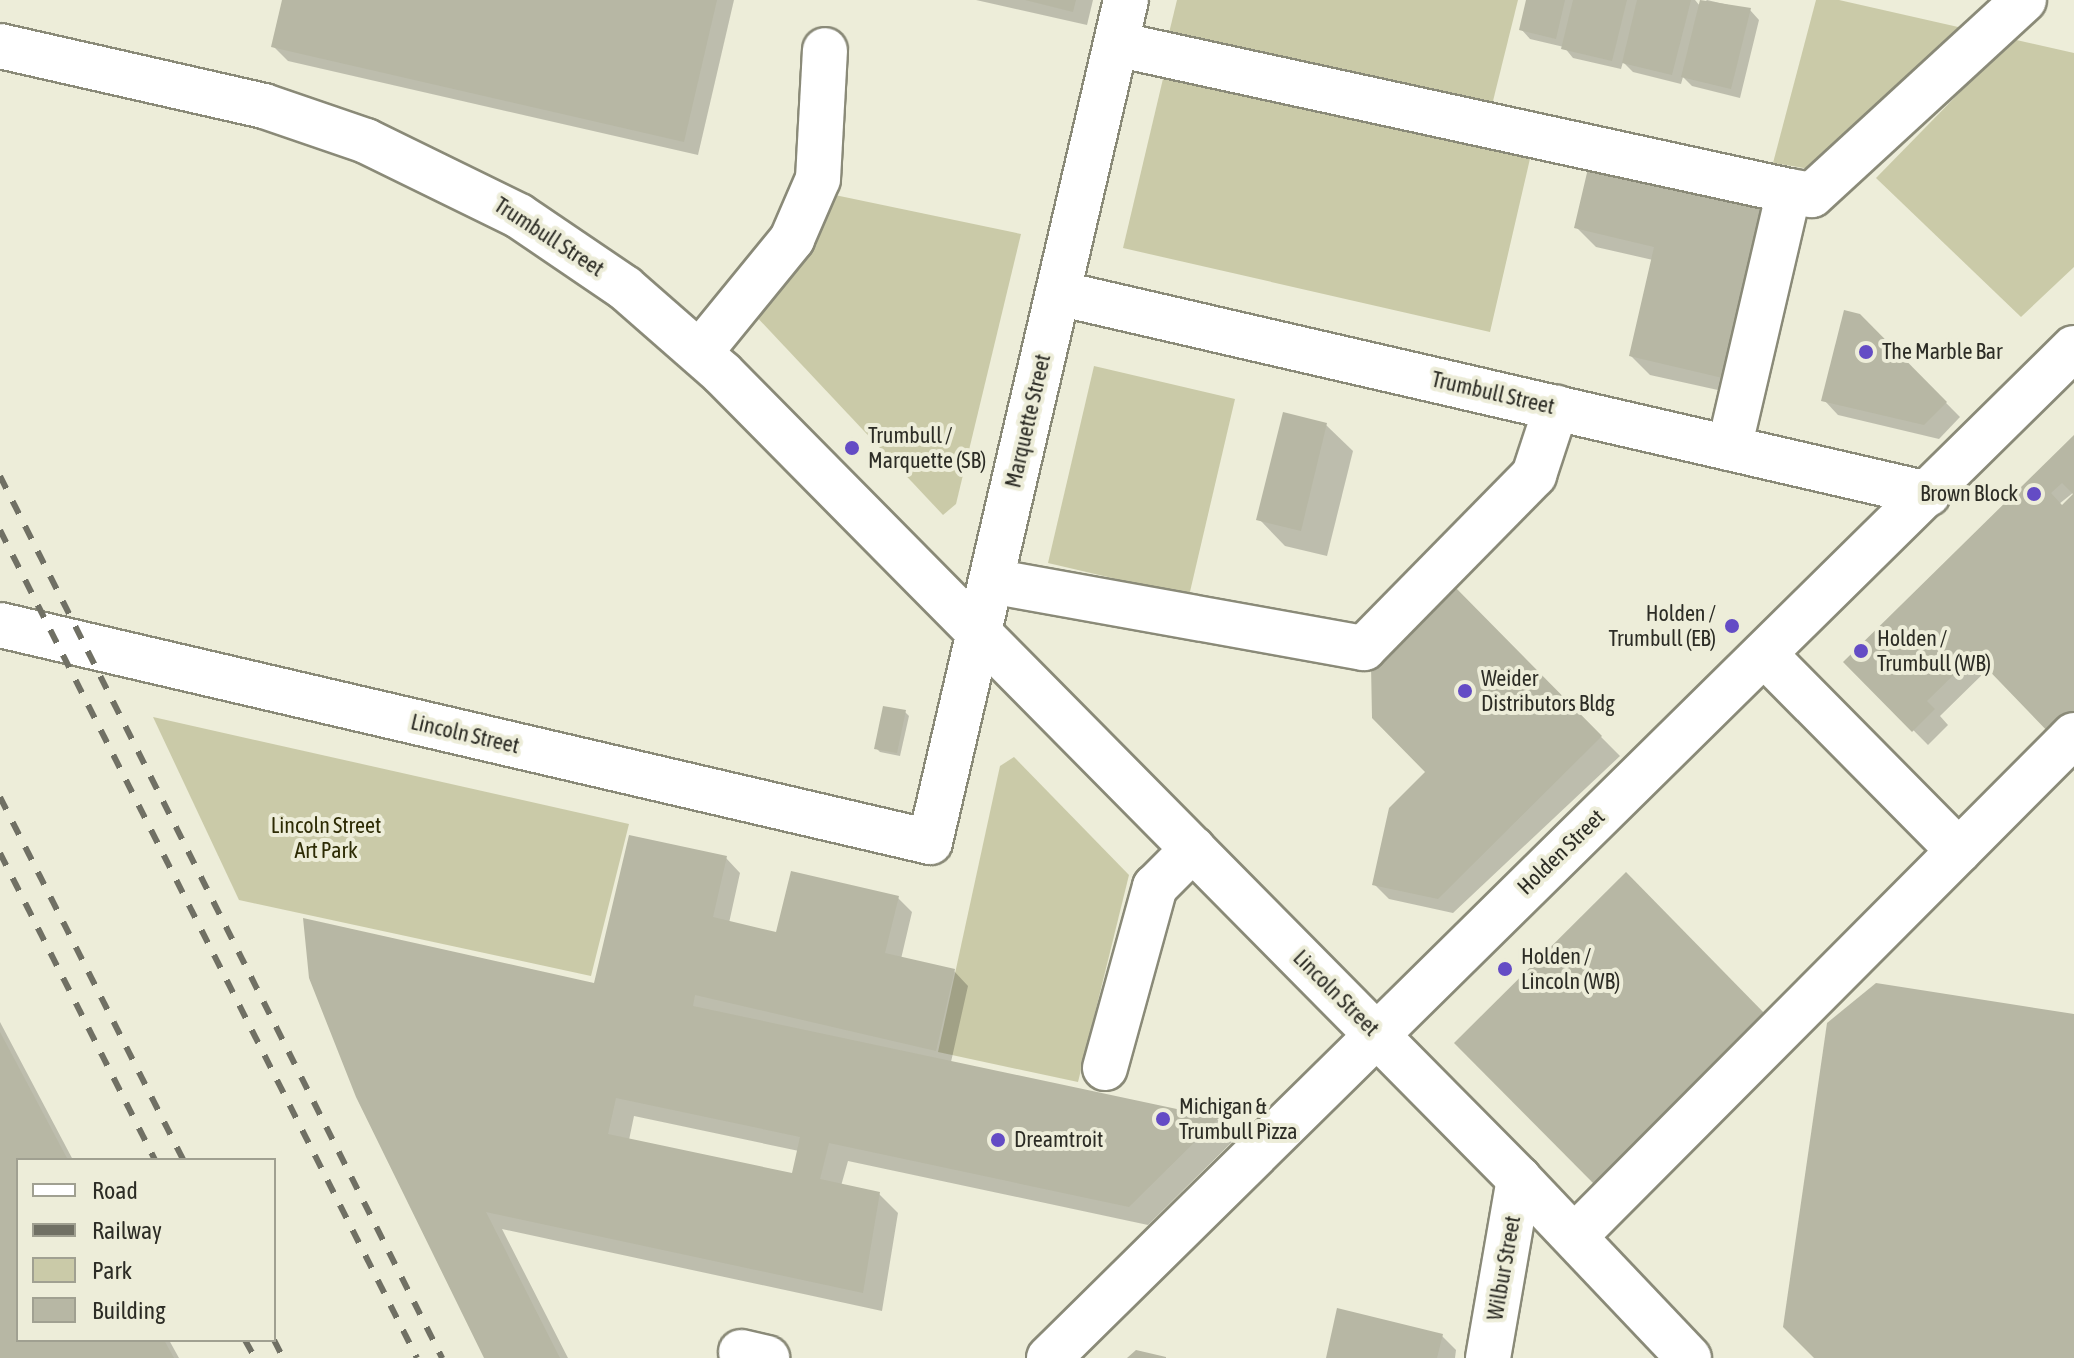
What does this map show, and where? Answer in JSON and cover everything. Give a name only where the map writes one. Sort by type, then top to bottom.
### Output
[{"type":"street","name":"Marquette Street","points":[[930,842],[1126,0]]},
{"type":"street","points":[[1116,44],[1812,195],[2024,0]]},
{"type":"street","name":"Trumbull Street","points":[[0,46],[264,106],[366,141],[463,184],[574,250],[700,352],[979,632]]},
{"type":"street","points":[[700,352],[792,239],[818,179],[825,50]]},
{"type":"street","points":[[1729,448],[1789,191]]},
{"type":"street","name":"Trumbull Street","points":[[1058,293],[1928,494]]},
{"type":"street","name":"Holden Street","points":[[1049,1358],[2074,348]]},
{"type":"street","points":[[991,581],[1364,648],[1534,475],[1556,408]]},
{"type":"street","name":"Lincoln Street","points":[[0,625],[930,842]]},
{"type":"street","name":"Lincoln Street","points":[[979,632],[1575,1236],[1689,1358]]},
{"type":"street","points":[[1764,654],[1959,851]]},
{"type":"street","points":[[1575,1236],[2074,735]]},
{"type":"street","points":[[1105,1068],[1155,887],[1193,849]]},
{"type":"street","name":"Wilbur Street","points":[[1488,1358],[1519,1179]]},
{"type":"green space","points":[[1177,0],[1518,0],[1491,109],[1169,33]]},
{"type":"green space","points":[[1816,0],[1839,0],[1967,29],[1822,171],[1773,163]]},
{"type":"green space","points":[[2012,39],[2074,53],[2074,267],[2021,317],[1876,178]]},
{"type":"green space","points":[[1166,66],[1532,150],[1490,332],[1123,248]]},
{"type":"green space","points":[[830,194],[1021,234],[956,504],[943,515],[754,314]]},
{"type":"green space","points":[[1094,366],[1235,399],[1189,596],[1048,563]]},
{"type":"green space","name":"Lincoln Street Art Park","points":[[153,717],[629,824],[591,976],[239,900]]},
{"type":"green space","points":[[1014,757],[1129,875],[1078,1082],[938,1052],[1000,766]]},
{"type":"building","points":[[282,0],[717,0],[684,142],[271,47]]},
{"type":"building","points":[[1025,0],[1076,0],[1073,12]]},
{"type":"building","points":[[1526,0],[1565,0],[1556,39],[1519,30]]},
{"type":"building","points":[[1573,0],[1627,0],[1612,61],[1561,49]]},
{"type":"building","points":[[1637,0],[1691,0],[1672,75],[1622,63]]},
{"type":"building","points":[[1700,0],[1751,8],[1731,89],[1681,77]]},
{"type":"building","points":[[1590,160],[1768,201],[1727,379],[1629,356],[1654,247],[1574,228]]},
{"type":"building","name":"The Marble Bar","points":[[1844,310],[1860,314],[1947,402],[1924,425],[1821,401]]},
{"type":"building","points":[[1283,412],[1327,423],[1301,531],[1256,520]]},
{"type":"building","points":[[2074,435],[2074,716],[2053,737],[1974,655],[1927,701],[1935,709],[1912,732],[1843,662]],"holes":[[[2062,483],[2073,494],[2062,505],[2051,493]]]},
{"type":"building","name":"Weider Distributors Bldg","points":[[1452,584],[1602,736],[1438,899],[1372,885],[1389,808],[1425,772],[1372,718],[1371,665]]},
{"type":"building","points":[[883,706],[906,710],[897,753],[874,749]]},
{"type":"building","name":"Dreamtroit","points":[[629,835],[727,856],[713,917],[776,932],[791,871],[899,896],[885,953],[955,969],[936,1051],[695,995],[693,1006],[1219,1118],[1129,1207],[829,1143],[820,1179],[880,1192],[863,1293],[486,1212],[560,1358],[484,1358],[356,1097],[309,978],[303,918],[594,983]],"holes":[[[616,1098],[800,1137],[792,1173],[608,1134]]]},
{"type":"building","points":[[1626,872],[1768,1017],[1596,1186],[1454,1043]]},
{"type":"building","points":[[1876,983],[2074,1014],[2074,1358],[1814,1358],[1783,1327],[1827,1023]]},
{"type":"building","points":[[0,1032],[67,1158],[16,1158],[16,1342],[165,1342],[174,1358],[0,1358]]},
{"type":"building","points":[[1337,1308],[1443,1334],[1437,1358],[1326,1358]]},
{"type":"building","points":[[1136,1350],[1166,1357],[1166,1358],[1127,1358]]},
{"type":"railway","points":[[0,476],[442,1358]]},
{"type":"railway","points":[[0,530],[417,1358]]},
{"type":"railway","points":[[0,797],[182,1158]]},
{"type":"railway","points":[[0,853],[154,1158]]},
{"type":"railway","points":[[246,1342],[255,1358]]},
{"type":"railway","points":[[275,1342],[283,1358]]},
{"type":"place","name":"The Marble Bar","points":[[1866,352]]},
{"type":"place","name":"Trumbull / Marquette (SB)","points":[[852,448]]},
{"type":"place","name":"Brown Block","points":[[2034,494]]},
{"type":"place","name":"Holden / Trumbull (EB)","points":[[1732,626]]},
{"type":"place","name":"Holden / Trumbull (WB)","points":[[1861,651]]},
{"type":"place","name":"Weider Distributors Bldg","points":[[1465,691]]},
{"type":"place","name":"Holden / Lincoln (WB)","points":[[1505,969]]},
{"type":"place","name":"Michigan & Trumbull Pizza","points":[[1163,1119]]},
{"type":"place","name":"Dreamtroit","points":[[998,1140]]}]
